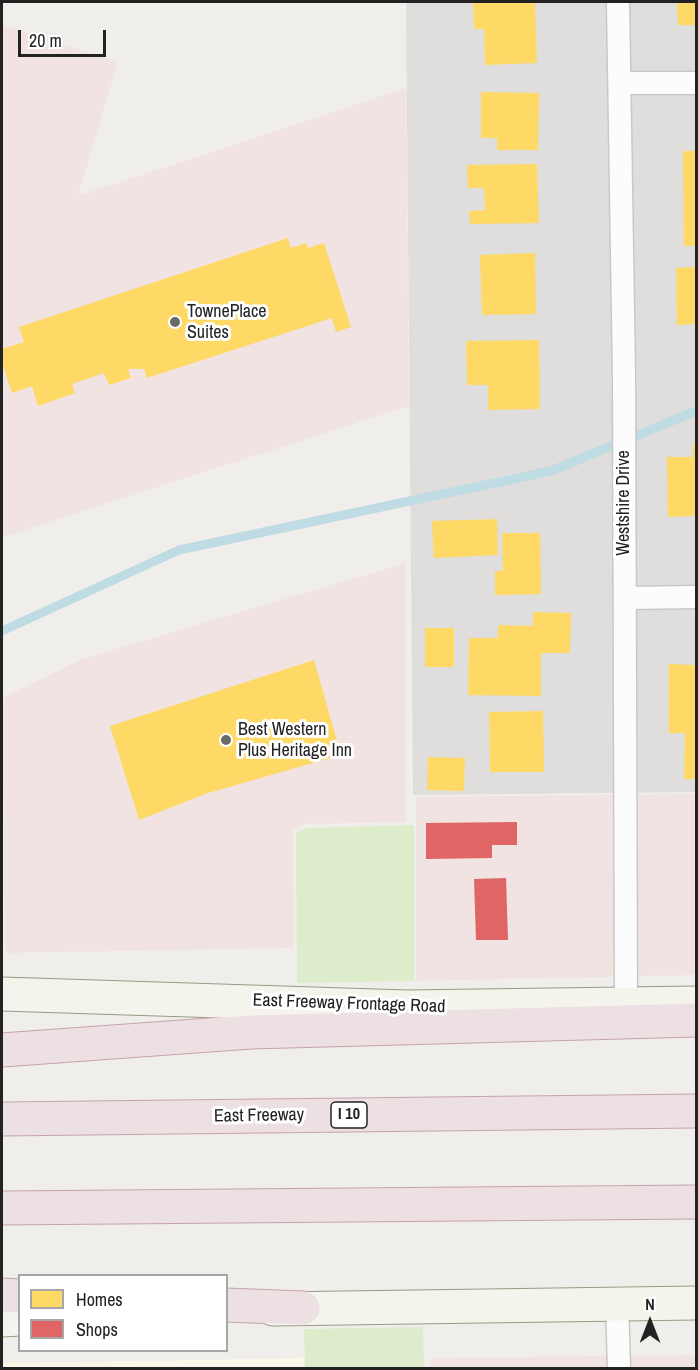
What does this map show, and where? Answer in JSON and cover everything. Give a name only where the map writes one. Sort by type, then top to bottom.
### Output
[{"type":"highway","points":[[2,1050],[251,1032],[696,1020]]},
{"type":"highway","name":"East Freeway","points":[[2,1119],[696,1111]]},
{"type":"highway","points":[[2,1208],[696,1203]]},
{"type":"highway","points":[[2,1295],[18,1296]]},
{"type":"highway","points":[[228,1305],[303,1308]]},
{"type":"main road","name":"East Freeway Frontage Road","points":[[2,994],[407,1007],[696,1003]]},
{"type":"main road","points":[[228,1311],[696,1303]]},
{"type":"main road","points":[[2,1320],[18,1319]]},
{"type":"street","name":"Westshire Drive","points":[[618,2],[624,375],[626,1004]]},
{"type":"street","points":[[621,83],[696,83]]},
{"type":"street","points":[[625,598],[696,597]]},
{"type":"street","points":[[617,1304],[619,1368]]},
{"type":"shaded area","points":[[406,2],[696,2],[696,792],[413,795]]},
{"type":"shaded area","points":[[2,25],[118,62],[78,196],[406,88],[409,406],[2,537]]},
{"type":"shaded area","points":[[406,563],[406,822],[305,824],[293,830],[294,948],[5,953],[2,698],[82,659]]},
{"type":"shaded area","points":[[696,794],[696,975],[416,981],[416,797]]},
{"type":"shaded area","points":[[696,1355],[696,1368],[430,1368],[430,1358]]},
{"type":"shaded area","points":[[304,1358],[305,1368],[2,1368],[2,1363]]},
{"type":"green space","points":[[414,825],[414,981],[297,983],[296,832],[307,828]]},
{"type":"green space","points":[[423,1327],[424,1368],[305,1368],[304,1329]]},
{"type":"building: Homes","points":[[473,2],[535,2],[537,63],[485,65],[484,29],[474,29]]},
{"type":"building: Homes","points":[[677,2],[696,2],[696,25],[678,25]]},
{"type":"building: Homes","points":[[481,92],[539,93],[538,150],[497,150],[497,138],[481,138]]},
{"type":"building: Homes","points":[[683,151],[696,151],[696,246],[684,246]]},
{"type":"building: Homes","points":[[537,164],[539,223],[470,224],[469,211],[485,210],[484,188],[468,188],[467,165]]},
{"type":"building: Homes","name":"TownePlace Suites","points":[[288,238],[291,248],[306,243],[308,248],[324,243],[351,327],[336,332],[332,318],[147,378],[144,369],[128,369],[131,378],[109,385],[104,373],[72,384],[75,393],[38,406],[32,386],[12,393],[2,362],[2,349],[24,342],[19,327]]},
{"type":"building: Homes","points":[[535,253],[536,314],[482,315],[480,255]]},
{"type":"building: Homes","points":[[696,267],[696,324],[677,325],[676,268]]},
{"type":"building: Homes","points":[[539,340],[540,409],[488,410],[488,385],[467,385],[466,341]]},
{"type":"building: Homes","points":[[693,443],[696,443],[696,516],[668,517],[667,457],[693,457]]},
{"type":"building: Homes","points":[[497,519],[498,555],[434,558],[432,521]]},
{"type":"building: Homes","points":[[502,533],[540,533],[541,594],[495,595],[495,571],[503,571]]},
{"type":"building: Homes","points":[[533,612],[571,613],[570,653],[541,653],[541,696],[468,695],[469,638],[498,638],[498,625],[533,626]]},
{"type":"building: Homes","points":[[425,628],[454,628],[454,667],[425,667]]},
{"type":"building: Homes","name":"Best Western Plus Heritage Inn","points":[[314,660],[341,755],[208,793],[139,820],[110,726]]},
{"type":"building: Homes","points":[[669,664],[696,665],[696,779],[684,779],[685,733],[669,733]]},
{"type":"building: Homes","points":[[543,711],[544,772],[490,772],[489,712]]},
{"type":"building: Homes","points":[[428,757],[465,758],[464,791],[427,790]]},
{"type":"building: Shops","points":[[517,822],[517,845],[492,845],[492,858],[426,859],[426,823]]},
{"type":"building: Shops","points":[[506,878],[508,940],[476,940],[474,879]]},
{"type":"waterway","points":[[2,631],[179,550],[551,471],[696,411]]},
{"type":"place","name":"TownePlace Suites","points":[[175,322]]},
{"type":"place","name":"Best Western Plus Heritage Inn","points":[[226,740]]}]
